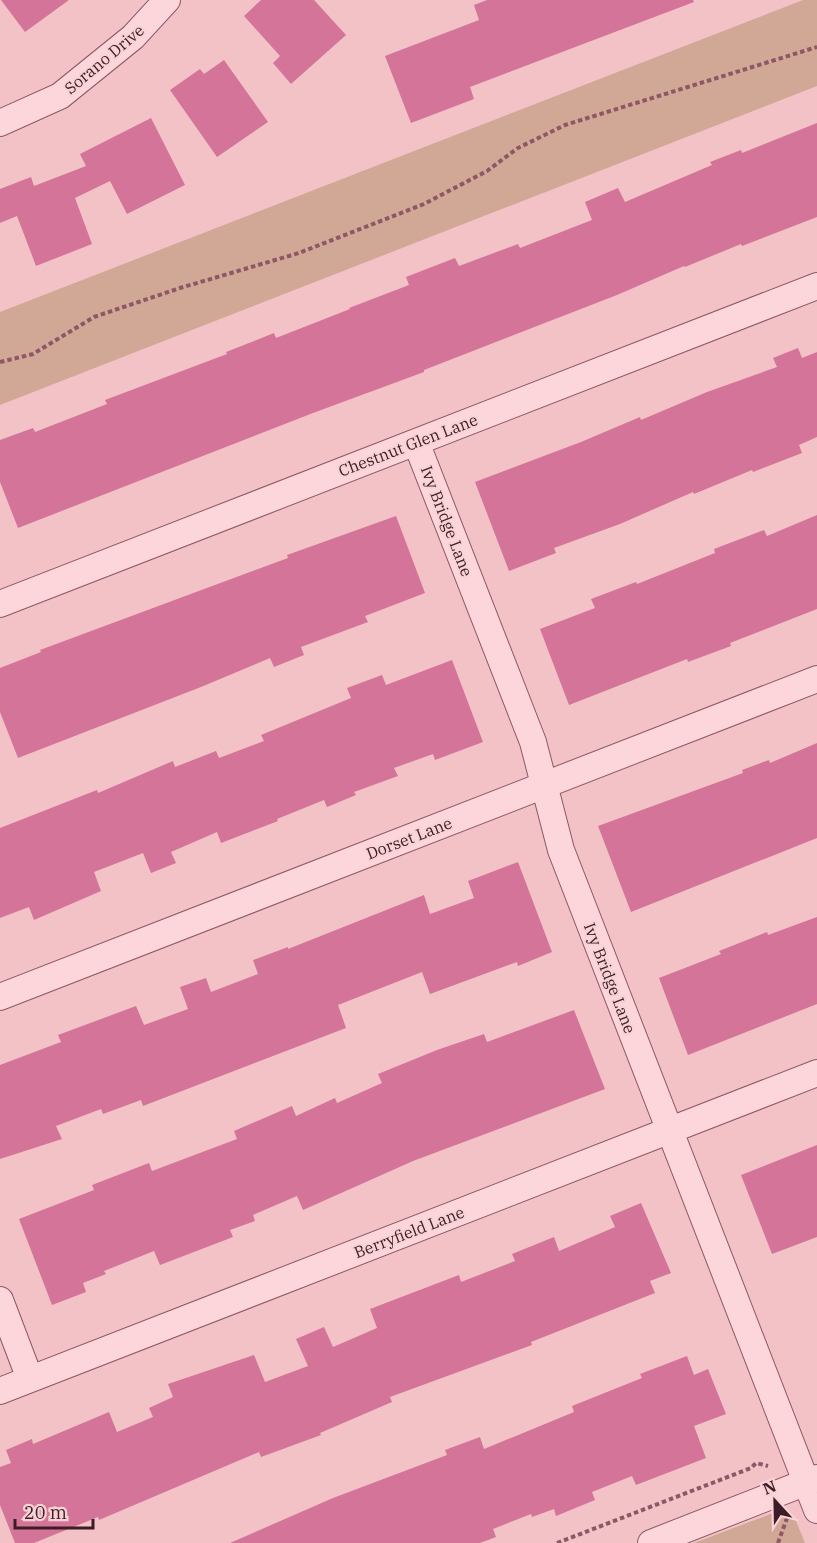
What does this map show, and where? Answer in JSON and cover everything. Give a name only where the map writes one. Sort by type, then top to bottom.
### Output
[{"type":"street","name":"Sorano Drive","points":[[0,123],[60,96],[133,37],[167,0]]},
{"type":"street","name":"Chestnut Glen Lane","points":[[1,600],[817,286]]},
{"type":"street","name":"Ivy Bridge Lane","points":[[416,442],[533,742],[561,850],[670,1130],[812,1480],[817,1510]]},
{"type":"street","name":"Dorset Lane","points":[[0,998],[817,679]]},
{"type":"street","name":"Berryfield Lane","points":[[0,1390],[817,1073]]},
{"type":"street","points":[[0,1300],[30,1379]]},
{"type":"street","points":[[651,1543],[812,1480]]},
{"type":"path","points":[[0,362],[33,354],[94,317],[180,288],[299,253],[424,204],[487,171],[518,148],[565,125],[817,47]]},
{"type":"path","points":[[557,1543],[751,1468],[756,1463],[768,1466]]},
{"type":"path","points":[[778,1542],[787,1517]]},
{"type":"shaded area","points":[[803,0],[817,0],[817,86],[0,405],[0,312]]},
{"type":"shaded area","points":[[788,1512],[796,1521],[805,1543],[694,1543],[773,1513]]},
{"type":"building","points":[[1,0],[69,0],[25,32]]},
{"type":"building","points":[[261,0],[314,0],[346,35],[291,84],[273,63],[280,56],[244,16]]},
{"type":"building","points":[[487,0],[693,0],[694,2],[470,87],[474,99],[411,123],[385,56],[479,20],[474,5]]},
{"type":"building","points":[[224,60],[268,122],[217,157],[170,90],[200,69],[204,74]]},
{"type":"building","points":[[151,118],[185,185],[127,214],[110,181],[75,198],[92,244],[36,266],[17,216],[0,223],[0,189],[31,177],[34,186],[86,166],[80,154]]},
{"type":"building","points":[[817,123],[817,217],[684,266],[617,295],[424,370],[424,372],[18,528],[0,482],[0,440],[33,428],[35,432],[107,404],[105,400],[227,354],[226,352],[274,333],[276,338],[350,309],[409,285],[406,277],[455,258],[459,266],[518,244],[520,248],[592,220],[585,202],[618,188],[625,202],[712,165],[710,162],[741,150],[742,153]]},
{"type":"building","points":[[798,348],[802,358],[817,352],[817,437],[799,445],[802,453],[753,472],[752,470],[694,494],[693,492],[620,524],[554,548],[556,553],[509,571],[475,482],[640,417],[641,420],[707,392],[777,367],[773,358]]},
{"type":"building","points":[[817,515],[817,609],[730,643],[731,646],[688,662],[687,659],[569,705],[540,629],[595,608],[591,599],[636,582],[637,584],[715,553],[714,549],[764,530],[767,536]]},
{"type":"building","points":[[396,516],[425,593],[365,616],[368,622],[301,647],[304,655],[274,667],[270,658],[18,758],[0,712],[0,668],[41,652],[40,650],[288,558],[287,555]]},
{"type":"building","points":[[452,660],[483,742],[435,760],[433,754],[394,768],[398,776],[354,792],[356,795],[327,807],[324,800],[221,843],[217,832],[171,852],[176,863],[151,873],[143,853],[94,872],[101,891],[34,920],[29,907],[0,918],[0,828],[97,790],[98,793],[173,761],[175,767],[216,751],[219,758],[264,741],[261,735],[351,698],[347,688],[382,675],[386,685]]},
{"type":"building","points":[[817,743],[817,838],[631,912],[598,826],[743,773],[742,770],[769,760],[770,763]]},
{"type":"building","points":[[518,862],[552,952],[518,966],[517,962],[430,994],[422,972],[338,1005],[346,1028],[143,1106],[141,1100],[103,1114],[101,1109],[56,1126],[62,1139],[0,1159],[0,1065],[61,1042],[58,1035],[136,1006],[144,1025],[188,1009],[180,987],[206,978],[211,992],[258,974],[253,960],[288,947],[288,949],[424,895],[430,914],[474,898],[468,881]]},
{"type":"building","points":[[817,917],[817,1004],[688,1055],[659,978],[721,954],[719,951],[767,932],[768,935]]},
{"type":"building","points":[[574,1010],[605,1089],[413,1161],[303,1210],[297,1196],[253,1215],[255,1221],[230,1230],[233,1237],[160,1265],[154,1251],[104,1271],[106,1274],[83,1283],[86,1292],[52,1305],[19,1219],[94,1190],[92,1185],[149,1163],[152,1171],[237,1139],[234,1131],[292,1106],[296,1116],[335,1098],[337,1103],[382,1083],[378,1074],[437,1050],[484,1034],[487,1042]]},
{"type":"building","points":[[817,1145],[817,1237],[772,1254],[741,1175]]},
{"type":"building","points":[[641,1203],[671,1273],[650,1281],[655,1293],[531,1342],[532,1345],[390,1397],[392,1402],[320,1433],[321,1435],[261,1457],[259,1452],[99,1520],[98,1517],[34,1543],[15,1543],[0,1505],[0,1467],[11,1463],[6,1450],[32,1439],[33,1444],[109,1412],[117,1432],[153,1417],[149,1408],[173,1397],[168,1384],[254,1355],[265,1382],[308,1366],[296,1339],[324,1327],[333,1347],[377,1328],[370,1309],[459,1275],[461,1282],[515,1261],[512,1254],[554,1237],[559,1251],[615,1227],[610,1216]]},
{"type":"building","points":[[687,1356],[694,1375],[708,1369],[726,1414],[694,1426],[706,1458],[636,1485],[632,1476],[592,1492],[595,1500],[556,1516],[554,1509],[532,1517],[531,1514],[493,1529],[496,1537],[480,1543],[230,1543],[333,1498],[447,1455],[445,1450],[480,1437],[484,1449],[574,1412],[572,1406],[642,1378],[640,1374]]}]
